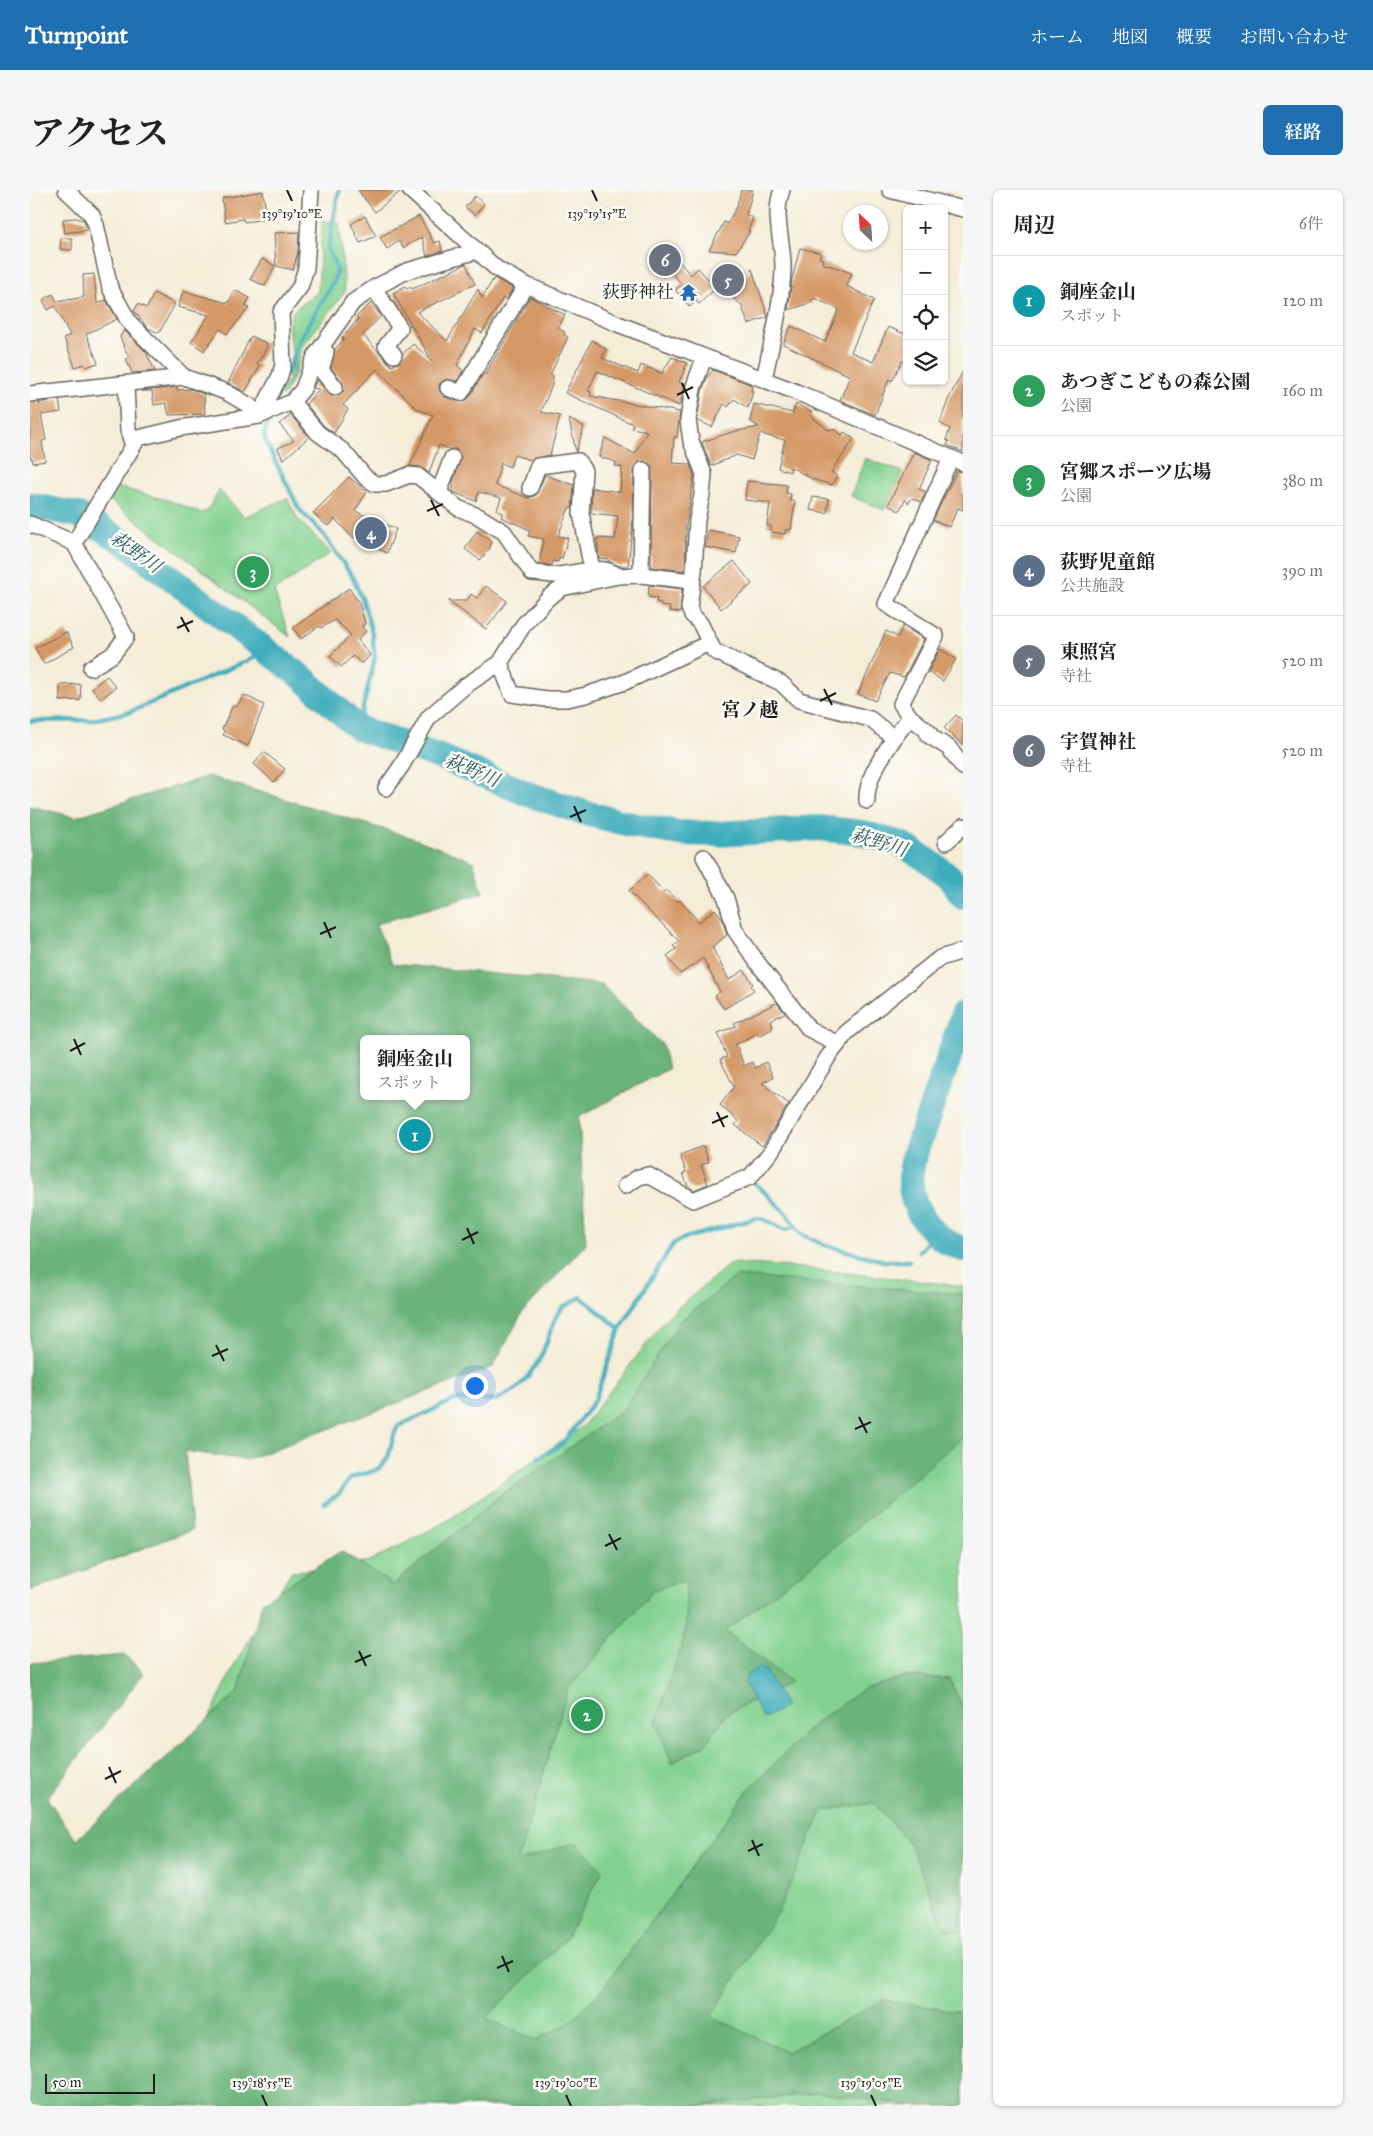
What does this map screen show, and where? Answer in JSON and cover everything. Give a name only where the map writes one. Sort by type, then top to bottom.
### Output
[{"type":"street","points":[[66,190],[92,215],[110,288],[129,322],[184,378]]},
{"type":"street","points":[[264,414],[283,364],[281,312],[300,287],[304,274],[311,190]]},
{"type":"street","points":[[410,190],[497,269],[526,285],[704,358],[764,379],[957,460],[886,604],[936,636],[901,704],[910,717],[929,732],[928,735],[949,748],[963,767]]},
{"type":"street","points":[[764,379],[783,271],[778,222],[779,197],[782,190]]},
{"type":"street","points":[[890,190],[963,209]]},
{"type":"street","points":[[78,538],[138,438],[180,428],[264,414],[291,402],[303,389],[315,356],[353,302],[374,288],[407,271],[477,251]]},
{"type":"street","points":[[460,393],[526,285]]},
{"type":"street","points":[[374,288],[400,328],[387,347]]},
{"type":"street","points":[[326,340],[327,347],[321,370],[336,387]]},
{"type":"street","points":[[704,358],[693,389],[688,420],[691,441],[704,474],[697,520],[694,571],[691,581],[689,608],[700,623],[714,651],[781,683],[799,700],[870,719],[894,738]]},
{"type":"street","points":[[30,394],[184,378],[226,392],[264,414]]},
{"type":"street","points":[[126,385],[128,430],[133,446]]},
{"type":"street","points":[[291,402],[318,433],[343,451],[366,478],[375,484],[386,484],[409,475],[418,476],[458,508],[478,516],[504,532],[532,572],[555,575],[592,570],[612,571],[618,576]]},
{"type":"street","points":[[439,492],[452,458]]},
{"type":"street","points":[[530,488],[538,466],[578,461],[584,471],[581,513],[592,570]]},
{"type":"street","points":[[641,575],[643,470]]},
{"type":"street","points":[[30,524],[78,538],[126,638],[112,654],[91,668]]},
{"type":"street","points":[[386,788],[402,765],[429,717],[465,686],[500,663],[524,624],[549,597],[562,588],[618,576],[641,575],[691,581]]},
{"type":"street","points":[[500,663],[512,694],[546,699],[567,699],[625,682],[709,643]]},
{"type":"street","points":[[867,801],[866,789],[869,780],[894,738],[910,717]]},
{"type":"street","points":[[946,842],[963,826]]},
{"type":"street","points":[[704,857],[726,898],[735,930],[757,962],[809,1029],[838,1044]]},
{"type":"street","points":[[625,1186],[639,1177],[648,1176],[693,1200],[750,1177],[770,1153],[847,1032],[943,956],[963,951]]},
{"type":"green space","points":[[322,221],[339,223],[345,292],[302,347],[295,374],[283,396],[279,393],[291,376],[293,366],[289,321],[295,310],[318,291]]},
{"type":"green space","points":[[865,458],[902,472],[884,510],[851,496]]},
{"type":"green space","points":[[113,486],[171,501],[200,513],[207,511],[219,490],[244,517],[287,498],[297,518],[331,553],[274,591],[290,637],[113,503],[109,493]]},
{"type":"green space","points":[[208,776],[413,838],[473,861],[483,893],[376,924],[392,964],[601,984],[662,1044],[668,1069],[579,1117],[586,1244],[522,1313],[493,1367],[246,1460],[185,1451],[192,1530],[30,1591],[30,806],[75,817]]},
{"type":"green space","points":[[731,1263],[793,1267],[963,1286],[963,2106],[221,2106],[184,1771],[237,1660],[291,1572],[371,1561],[447,1521],[583,1426],[668,1316]]},
{"type":"green space","points":[[737,1276],[963,1294],[963,1437],[824,1556],[725,1631],[791,1682],[727,1713],[705,1745],[672,1763],[656,1723],[686,1629],[686,1579],[653,1591],[568,1689],[518,1861],[576,1842],[603,1871],[565,1940],[486,2018],[536,2040],[569,2023],[600,1992],[748,1790],[816,1722],[864,1689],[906,1676],[949,1679],[963,1707],[963,1931],[945,1930],[910,1844],[874,1803],[822,1811],[778,1912],[711,2016],[787,2052],[884,2000],[963,2012],[963,2106],[917,2106],[817,2093],[700,2106],[30,2106],[30,1663],[125,1655],[144,1673],[47,1798],[76,1840],[238,1692],[262,1602],[341,1551],[393,1585],[497,1498],[622,1411],[680,1321]]},
{"type":"water","points":[[759,1667],[765,1670],[786,1706],[763,1719],[745,1684],[746,1676]]},
{"type":"building","points":[[358,190],[401,190],[401,191],[375,212]]},
{"type":"building","points":[[741,190],[753,190],[746,215],[753,218],[748,231],[750,231],[736,252],[709,250],[724,222],[727,224],[737,206]]},
{"type":"building","points":[[263,191],[267,219],[244,222],[243,219],[225,222],[222,198]]},
{"type":"building","points":[[475,196],[484,204],[475,215],[465,207]]},
{"type":"building","points":[[365,216],[376,236],[360,243],[351,224]]},
{"type":"building","points":[[419,216],[434,243],[440,241],[442,251],[427,256],[422,237],[403,248],[399,241],[387,249],[380,237]]},
{"type":"building","points":[[75,218],[84,220],[87,230],[65,233],[63,219]]},
{"type":"building","points":[[299,232],[298,252],[293,270],[276,266],[274,233]]},
{"type":"building","points":[[61,238],[72,238],[72,250],[60,249]]},
{"type":"building","points":[[800,248],[821,253],[819,258],[823,259],[822,263],[852,273],[847,286],[874,300],[851,352],[873,362],[888,327],[903,333],[903,362],[892,381],[889,379],[875,415],[840,400],[850,376],[783,344],[791,326],[825,342],[839,309],[814,298],[811,303],[788,310],[792,279]]},
{"type":"building","points":[[670,252],[691,275],[698,268],[716,288],[699,304],[696,301],[690,307],[675,290],[682,284],[660,261]]},
{"type":"building","points":[[262,259],[275,266],[265,286],[250,279]]},
{"type":"building","points":[[466,264],[475,284],[417,312],[447,341],[478,289],[482,298],[494,278],[513,288],[506,300],[503,298],[482,333],[475,329],[457,365],[463,371],[457,381],[446,379],[439,384],[439,390],[445,397],[461,402],[469,398],[483,374],[485,375],[530,297],[565,315],[558,328],[565,332],[564,335],[568,337],[550,375],[553,376],[552,385],[541,412],[560,416],[550,455],[531,460],[514,455],[510,467],[501,463],[495,485],[528,498],[536,495],[545,475],[574,485],[572,508],[569,508],[558,536],[568,538],[562,559],[559,558],[558,562],[553,561],[552,565],[539,564],[544,539],[528,536],[530,530],[501,517],[503,513],[497,510],[501,498],[479,492],[476,501],[453,492],[453,482],[461,457],[456,449],[449,449],[439,445],[429,473],[420,467],[410,466],[433,415],[417,409],[377,369],[343,405],[348,409],[334,433],[324,426],[306,404],[319,389],[313,388],[317,379],[331,396],[337,396],[344,391],[342,381],[331,368],[335,349],[344,339],[342,337],[359,319],[356,317],[371,303],[381,316],[363,335],[392,366],[400,362],[403,354],[413,344],[432,361],[393,293],[405,286],[407,289],[410,287],[412,289]]},
{"type":"building","points":[[752,269],[768,317],[748,324],[742,306],[728,294]]},
{"type":"building","points":[[94,274],[97,304],[106,300],[117,319],[86,334],[98,363],[86,367],[84,364],[75,367],[64,338],[70,335],[55,306],[48,310],[43,300],[53,294],[57,302],[84,297],[83,275]]},
{"type":"building","points":[[235,290],[250,298],[245,306],[249,308],[227,334],[220,329],[204,351],[191,342],[209,315],[178,307],[183,291],[228,303]]},
{"type":"building","points":[[154,293],[175,304],[159,333],[148,328],[134,311],[138,304],[147,308]]},
{"type":"building","points":[[124,330],[146,352],[155,371],[132,373],[126,359],[129,358],[120,337]]},
{"type":"building","points":[[251,336],[266,343],[267,347],[257,364],[260,366],[245,392],[228,383]]},
{"type":"building","points":[[592,340],[606,349],[602,358],[638,373],[641,365],[662,373],[672,357],[687,363],[679,382],[685,385],[680,406],[597,371],[588,391],[591,392],[590,396],[680,412],[677,437],[674,437],[672,463],[690,464],[694,475],[686,525],[685,571],[651,567],[652,470],[651,465],[644,461],[638,462],[634,470],[633,521],[628,566],[619,566],[608,561],[608,559],[599,558],[597,538],[615,539],[618,516],[591,513],[592,488],[620,492],[622,467],[615,466],[616,462],[599,457],[605,438],[635,454],[647,431],[632,428],[633,424],[565,393]]},
{"type":"building","points":[[713,370],[752,385],[751,391],[753,391],[748,408],[734,399],[728,407],[724,404],[712,427],[697,420],[702,391],[707,378]]},
{"type":"building","points":[[963,371],[963,452],[947,445],[949,441],[946,440],[950,429],[940,423],[948,400]]},
{"type":"building","points":[[177,387],[177,390],[191,389],[204,394],[205,414],[169,415],[166,403],[154,405],[152,391],[141,391]]},
{"type":"building","points":[[59,400],[61,412],[41,415],[46,440],[42,441],[45,461],[33,463],[32,458],[30,458],[30,403],[39,402],[39,405],[41,402]]},
{"type":"building","points":[[754,404],[793,413],[796,404],[812,412],[811,416],[828,430],[833,429],[842,435],[844,432],[854,439],[831,472],[837,476],[832,485],[812,479],[791,467],[790,472],[778,468],[785,440],[760,434],[752,460],[737,455],[711,466],[702,442],[732,432],[759,427],[750,421]]},
{"type":"building","points":[[291,415],[309,437],[283,460],[278,448],[294,441],[279,424]]},
{"type":"building","points":[[569,419],[584,427],[576,452]]},
{"type":"building","points":[[914,452],[932,460],[919,489],[926,492],[921,502],[912,498],[909,503],[905,500],[899,511],[888,505]]},
{"type":"building","points":[[957,471],[963,472],[963,510],[958,508],[949,527],[933,520]]},
{"type":"building","points":[[349,477],[367,492],[355,511],[396,529],[387,553],[351,536],[335,519],[329,526],[313,513]]},
{"type":"building","points":[[747,481],[787,485],[786,493],[791,494],[790,501],[795,501],[791,530],[786,529],[785,534],[771,532],[771,526],[767,526],[770,503],[745,500]]},
{"type":"building","points":[[813,497],[829,499],[827,513],[810,510]]},
{"type":"building","points":[[708,530],[739,536],[736,553],[705,547]]},
{"type":"building","points":[[477,531],[491,541],[490,548],[480,560],[465,549]]},
{"type":"building","points":[[734,561],[752,584],[721,609],[703,586]]},
{"type":"building","points":[[649,585],[682,589],[680,613],[669,611],[670,607],[661,606],[661,603],[656,602],[657,598],[648,597]]},
{"type":"building","points":[[486,586],[507,601],[486,629],[448,601],[467,601],[471,594],[477,598]]},
{"type":"building","points":[[349,588],[359,603],[365,623],[362,627],[366,631],[358,640],[370,655],[362,664],[353,656],[341,667],[330,656],[351,635],[335,620],[321,628],[319,626],[301,639],[293,628]]},
{"type":"building","points":[[903,626],[924,639],[904,677],[890,673],[875,701],[858,694],[886,631],[898,637]]},
{"type":"building","points":[[66,632],[74,647],[44,664],[35,648]]},
{"type":"building","points":[[940,649],[956,659],[943,681],[928,672]]},
{"type":"building","points":[[107,676],[116,687],[101,699],[92,688]]},
{"type":"building","points":[[80,684],[81,700],[60,701],[60,685]]},
{"type":"building","points":[[244,695],[264,705],[248,746],[223,735],[225,731],[222,729],[233,705],[236,707]]},
{"type":"building","points":[[956,715],[963,721],[963,745],[944,728]]},
{"type":"building","points":[[264,752],[285,769],[274,782],[254,764]]},
{"type":"building","points":[[647,874],[664,892],[666,890],[678,902],[680,900],[699,922],[715,909],[722,918],[727,935],[712,947],[729,980],[744,970],[753,984],[751,986],[754,990],[724,1009],[715,996],[720,992],[703,958],[680,974],[667,956],[676,949],[673,946],[679,941],[629,891]]},
{"type":"building","points":[[777,1003],[785,1013],[770,1020],[773,1026],[772,1029],[759,1036],[758,1033],[736,1044],[744,1066],[752,1062],[755,1068],[766,1062],[773,1077],[762,1083],[789,1104],[762,1146],[735,1125],[738,1121],[720,1105],[734,1087],[720,1059],[727,1057],[718,1033],[736,1026],[734,1023]]},
{"type":"building","points":[[703,1146],[709,1162],[701,1165],[708,1184],[694,1190],[688,1186],[683,1173],[686,1172],[680,1155]]},
{"type":"waterway","points":[[287,375],[300,339],[334,281],[337,270],[328,249],[339,190]]},
{"type":"waterway","points":[[269,417],[264,434],[265,440],[299,509],[323,534],[352,576],[363,601],[372,633],[375,658],[358,728]]},
{"type":"waterway","name":"萩野川","points":[[30,505],[79,515],[125,543],[304,679],[358,728],[443,758],[528,794],[585,813],[633,825],[679,833],[717,834],[819,828],[863,833],[901,844],[927,860],[949,876],[963,896]]},
{"type":"waterway","points":[[30,721],[92,720],[130,712],[256,657],[263,650]]},
{"type":"waterway","name":"萩野川","points":[[963,1014],[912,1164],[911,1177],[911,1189],[914,1200],[925,1222],[942,1238],[952,1245],[963,1249]]},
{"type":"waterway","points":[[753,1181],[786,1213],[801,1234],[825,1245],[884,1261],[909,1261]]},
{"type":"waterway","points":[[538,1458],[562,1444],[595,1400],[620,1329],[673,1244],[682,1239],[757,1218],[786,1230],[794,1227]]},
{"type":"waterway","points":[[919,1251],[936,1233]]},
{"type":"waterway","points":[[324,1504],[340,1493],[349,1479],[375,1470],[384,1463],[389,1453],[393,1436],[399,1426],[454,1400],[496,1400],[516,1389],[526,1379],[541,1357],[556,1317],[562,1308],[581,1297],[620,1329]]},
{"type":"place","name":"宇賀神社","points":[[665,260]]},
{"type":"place","name":"東照宮","points":[[728,280]]},
{"type":"place","name":"荻野神社","points":[[688,292]]},
{"type":"place","name":"荻野児童館","points":[[371,533]]},
{"type":"place","name":"宮郷スポーツ広場","points":[[253,572]]},
{"type":"place","name":"銅座金山","points":[[415,1135]]},
{"type":"place","name":"あつぎこどもの森公園","points":[[587,1715]]},
{"type":"district","name":"宮ノ越","points":[[750,709]]}]
